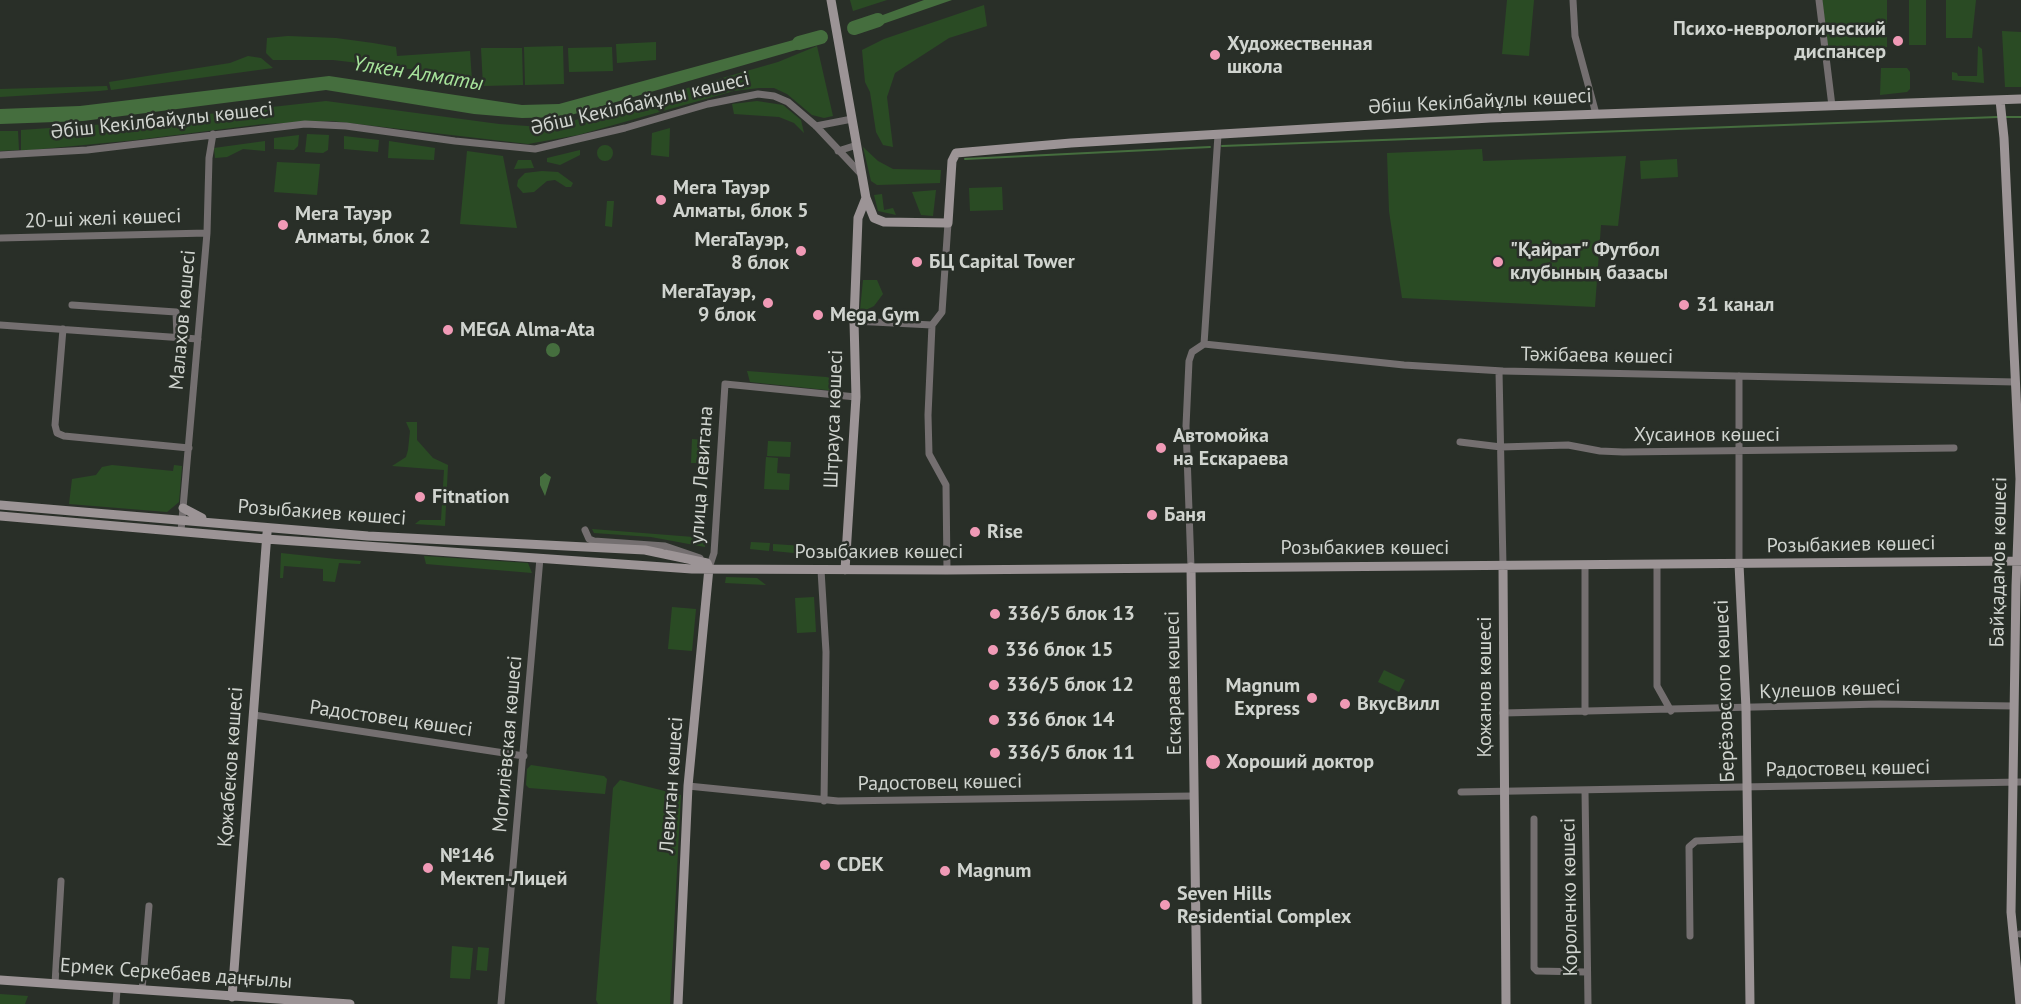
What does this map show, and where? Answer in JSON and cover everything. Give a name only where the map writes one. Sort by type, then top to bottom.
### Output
[{"type":"street","points":[[826,0],[866,198],[874,218],[884,222],[948,223],[942,312],[932,325],[929,454],[946,485],[947,570]]},
{"type":"street","points":[[831,0],[843,79]]},
{"type":"street","points":[[1573,0],[1575,36],[1596,114]]},
{"type":"street","points":[[1819,0],[1832,106]]},
{"type":"street","name":"Әбіш Кекілбайұлы көшесі","points":[[0,154],[87,150],[305,124],[346,126],[535,149],[603,134],[719,101],[758,94],[774,96],[788,102],[816,126],[863,176]]},
{"type":"street","name":"Әбіш Кекілбайұлы көшесі","points":[[948,223],[951,166],[956,153],[1064,144],[1596,114],[2021,99]]},
{"type":"street","name":"Байқадамов көшесі","points":[[2000,100],[2017,376],[2020,479],[2014,706],[2017,861],[2012,926],[2020,1004]]},
{"type":"street","points":[[816,126],[851,115]]},
{"type":"street","name":"Малахов көшесі","points":[[181,531],[207,233],[209,158],[213,134]]},
{"type":"street","points":[[1204,344],[1218,135]]},
{"type":"street","points":[[838,151],[857,145]]},
{"type":"street","name":"Штрауса көшесі","points":[[845,570],[855,397],[854,321],[858,218],[866,198]]},
{"type":"street","name":"20-ші желі көшесі","points":[[0,238],[207,233]]},
{"type":"street","points":[[72,304],[176,312],[178,315],[177,337]]},
{"type":"street","points":[[854,321],[932,325]]},
{"type":"street","points":[[0,325],[198,339]]},
{"type":"street","points":[[63,330],[55,425],[57,433],[64,436],[189,448]]},
{"type":"street","name":"Тәжібаева көшесі","points":[[1204,344],[1404,365],[1499,370],[1739,376],[2017,376]]},
{"type":"street","name":"Ескараев көшесі","points":[[1197,1004],[1191,567],[1186,426],[1189,362],[1192,352],[1204,344]]},
{"type":"street","name":"Қожанов көшесі","points":[[1499,370],[1502,447],[1506,1004]]},
{"type":"street","name":"Берёзовского көшесі","points":[[1739,376],[1739,564],[1746,709],[1750,1004]]},
{"type":"street","name":"улица Левитана","points":[[708,565],[714,553],[725,384],[855,397]]},
{"type":"street","name":"Хусаинов көшесі","points":[[1460,442],[1502,447],[1568,445],[1600,451],[1740,452],[1954,448]]},
{"type":"street","name":"Розыбакиев көшесі","points":[[0,505],[386,537],[645,550],[708,565],[820,570],[2019,561]]},
{"type":"street","points":[[183,508],[197,518],[252,526]]},
{"type":"street","name":"Розыбакиев көшесі","points":[[0,516],[266,539],[692,569],[708,565]]},
{"type":"street","name":"Қожабеков көшесі","points":[[234,1000],[267,527]]},
{"type":"street","points":[[585,530],[589,539],[594,541],[665,546],[708,565]]},
{"type":"street","name":"Могилёвская көшесі","points":[[501,1004],[540,558]]},
{"type":"street","name":"Левитан көшесі","points":[[678,1004],[688,786],[708,565]]},
{"type":"street","points":[[1585,565],[1585,712]]},
{"type":"street","points":[[1657,565],[1657,686],[1671,711]]},
{"type":"street","points":[[820,570],[826,652],[824,801]]},
{"type":"street","name":"Кулешов көшесі","points":[[1503,714],[1880,705],[2014,706]]},
{"type":"street","name":"Радостовец көшесі","points":[[254,715],[524,756]]},
{"type":"street","name":"Радостовец көшесі","points":[[1461,792],[2017,782]]},
{"type":"street","name":"Радостовец көшесі","points":[[688,786],[824,801],[1193,796]]},
{"type":"street","name":"Короленко көшесі","points":[[1585,790],[1588,1004]]},
{"type":"street","points":[[1533,819],[1534,968],[1538,971],[1586,972]]},
{"type":"street","points":[[1690,936],[1689,847],[1696,841],[1746,839]]},
{"type":"street","points":[[55,984],[61,881]]},
{"type":"street","points":[[142,990],[149,906]]},
{"type":"street","name":"Ермек Серкебаев даңғылы","points":[[0,980],[142,990],[234,1000],[350,1004]]},
{"type":"street","points":[[116,1004],[117,989]]},
{"type":"shaded area","points":[[850,0],[887,0],[853,11]]},
{"type":"shaded area","points":[[924,0],[952,0],[871,28],[862,25],[869,20]]},
{"type":"shaded area","points":[[1507,0],[1534,0],[1529,56],[1502,54]]},
{"type":"shaded area","points":[[1822,0],[1887,0],[1887,47],[1881,47],[1879,53],[1832,54],[1828,50]]},
{"type":"shaded area","points":[[1909,0],[1926,0],[1926,45],[1909,45]]},
{"type":"shaded area","points":[[1946,0],[1976,0],[1972,38],[1946,38]]},
{"type":"shaded area","points":[[984,5],[987,26],[949,38],[895,73],[887,97],[893,147],[883,145],[876,132],[870,92],[865,82],[862,50],[884,39]]},
{"type":"shaded area","points":[[2002,31],[2021,32],[2021,87],[2005,87]]},
{"type":"shaded area","points":[[288,36],[336,38],[396,47],[397,56],[470,51],[472,81],[410,69],[333,60],[273,60],[266,53],[267,38]]},
{"type":"shaded area","points":[[808,36],[816,38],[810,46],[564,117],[522,118],[474,114],[326,90],[83,121],[0,124],[0,109],[80,106],[329,76],[522,105],[559,104]]},
{"type":"shaded area","points":[[656,42],[656,60],[617,63],[616,44]]},
{"type":"shaded area","points":[[563,46],[564,84],[525,85],[524,47]]},
{"type":"shaded area","points":[[817,46],[833,116],[824,118],[812,115],[787,94],[774,88],[759,88],[734,91],[578,135],[528,144],[332,121],[263,124],[136,140],[21,151],[21,130],[136,122],[326,101],[499,124],[541,127],[565,123],[778,62]]},
{"type":"shaded area","points":[[1978,46],[1982,49],[1984,83],[1952,80],[1952,72],[1957,73],[1958,76],[1977,76]]},
{"type":"shaded area","points":[[612,47],[613,71],[569,72],[568,48]]},
{"type":"shaded area","points":[[481,48],[522,48],[523,85],[483,86]]},
{"type":"shaded area","points":[[248,56],[261,58],[273,68],[111,90],[109,82],[230,63]]},
{"type":"shaded area","points":[[1881,68],[1907,68],[1910,72],[1910,89],[1907,92],[1880,95]]},
{"type":"shaded area","points":[[107,86],[108,90],[99,91],[0,97],[0,89]]},
{"type":"shaded area","points":[[757,101],[783,105],[801,120],[804,133],[794,123],[779,117],[734,114],[732,104]]},
{"type":"shaded area","points":[[670,128],[669,157],[651,155],[652,133]]},
{"type":"shaded area","points":[[0,131],[18,131],[19,150],[0,151]]},
{"type":"shaded area","points":[[307,134],[329,135],[328,150],[323,153],[305,152]]},
{"type":"shaded area","points":[[299,135],[298,146],[294,150],[274,149],[274,138]]},
{"type":"shaded area","points":[[344,136],[379,140],[378,152],[344,149]]},
{"type":"shaded area","points":[[265,141],[265,151],[243,149],[227,157],[215,158],[214,148]]},
{"type":"shaded area","points":[[389,141],[435,148],[434,160],[388,158]]},
{"type":"shaded area","points":[[605,145],[613,153],[605,161],[597,153]]},
{"type":"shaded area","points":[[863,147],[878,161],[893,169],[941,170],[940,183],[877,185],[871,181]]},
{"type":"shaded area","name":"\"Қайрат\" Футбол клубының базасы","points":[[1482,149],[1483,161],[1626,156],[1618,226],[1601,225],[1595,307],[1402,298],[1389,211],[1387,153]]},
{"type":"shaded area","points":[[580,150],[580,155],[560,165],[547,162],[547,158]]},
{"type":"shaded area","points":[[467,151],[503,156],[517,228],[460,224]]},
{"type":"shaded area","points":[[1677,159],[1678,177],[1641,179],[1640,161]]},
{"type":"shaded area","points":[[518,160],[531,160],[534,168],[514,169]]},
{"type":"shaded area","points":[[277,162],[320,164],[317,195],[274,192]]},
{"type":"shaded area","points":[[558,172],[573,183],[571,187],[566,187],[555,180],[547,181],[534,192],[523,193],[517,186],[518,180],[525,173]]},
{"type":"shaded area","points":[[1002,187],[1003,210],[970,211],[969,188]]},
{"type":"shaded area","points":[[936,190],[933,216],[921,215],[912,192]]},
{"type":"shaded area","points":[[882,194],[884,210],[893,208],[896,215],[878,211],[874,195]]},
{"type":"shaded area","points":[[607,201],[614,201],[612,227],[605,226]]},
{"type":"shaded area","points":[[863,280],[877,280],[883,294],[874,306],[864,311],[860,310]]},
{"type":"shaded area","points":[[550,343],[556,343],[560,350],[556,357],[550,357],[546,353],[546,347]]},
{"type":"shaded area","points":[[747,371],[826,377],[843,380],[843,386],[836,391],[750,382]]},
{"type":"shaded area","points":[[406,422],[417,422],[417,440],[433,458],[448,465],[445,526],[415,524],[420,520],[441,520],[444,470],[392,466],[406,457],[410,431]]},
{"type":"shaded area","points":[[692,439],[704,440],[703,463],[691,463]]},
{"type":"shaded area","points":[[768,441],[791,442],[790,457],[767,456]]},
{"type":"shaded area","points":[[766,457],[778,458],[777,473],[790,474],[789,490],[764,489]]},
{"type":"shaded area","points":[[112,465],[173,471],[174,465],[182,466],[179,502],[167,512],[69,504],[72,479],[96,475],[102,467]]},
{"type":"shaded area","points":[[545,473],[551,477],[545,496],[540,485],[540,477]]},
{"type":"shaded area","points":[[592,529],[706,538],[705,547],[651,537],[594,533]]},
{"type":"shaded area","points":[[751,542],[770,543],[769,551],[750,549]]},
{"type":"shaded area","points":[[773,544],[804,546],[804,554],[773,551]]},
{"type":"shaded area","points":[[807,546],[826,547],[825,556],[806,554]]},
{"type":"shaded area","points":[[281,553],[361,561],[360,564],[339,563],[335,582],[323,581],[323,569],[284,566],[283,578],[280,578]]},
{"type":"shaded area","points":[[424,556],[528,563],[532,573],[426,564]]},
{"type":"shaded area","points":[[726,577],[757,578],[766,585],[725,583]]},
{"type":"shaded area","points":[[814,597],[816,632],[797,633],[795,598]]},
{"type":"shaded area","points":[[672,607],[696,609],[692,651],[668,649]]},
{"type":"shaded area","points":[[1384,670],[1405,680],[1399,692],[1378,682]]},
{"type":"shaded area","points":[[531,765],[604,776],[607,779],[605,794],[529,788],[526,785],[527,769]]},
{"type":"shaded area","points":[[620,780],[681,795],[670,1004],[598,1004],[596,1000],[613,788]]},
{"type":"shaded area","points":[[452,946],[473,948],[470,979],[450,978]]},
{"type":"shaded area","points":[[478,947],[489,948],[487,971],[476,970]]},
{"type":"shaded area","points":[[0,994],[28,996],[25,1004],[0,1004]]},
{"type":"waterway","name":"Үлкен Алматы","points":[[854,28],[878,20]]},
{"type":"waterway","name":"Үлкен Алматы","points":[[799,43],[821,37]]},
{"type":"waterway","points":[[1222,146],[1998,117]]},
{"type":"waterway","points":[[2004,117],[2021,117]]},
{"type":"waterway","points":[[965,159],[1210,147]]},
{"type":"place","name":"Психо-неврологический диспансер","points":[[1898,41]]},
{"type":"place","name":"Художественная школа","points":[[1215,55]]},
{"type":"place","name":"Мега Тауэр Алматы, блок 5","points":[[661,200]]},
{"type":"place","name":"Мега Тауэр Алматы, блок 2","points":[[283,225]]},
{"type":"place","name":"МегаТауэр, 8 блок","points":[[801,251]]},
{"type":"place","name":"БЦ Capital Tower","points":[[917,262]]},
{"type":"place","name":"\"Қайрат\" Футбол клубының базасы","points":[[1498,262]]},
{"type":"place","name":"МегаТауэр, 9 блок","points":[[768,303]]},
{"type":"place","name":"31 канал","points":[[1684,305]]},
{"type":"place","name":"Mega Gym","points":[[818,315]]},
{"type":"place","name":"MEGA Alma-Ata","points":[[448,330]]},
{"type":"place","name":"Автомойка на Ескараева","points":[[1161,448]]},
{"type":"place","name":"Fitnation","points":[[420,497]]},
{"type":"place","name":"Баня","points":[[1152,515]]},
{"type":"place","name":"Rise","points":[[975,532]]},
{"type":"place","name":"336/5 блок 13","points":[[995,614]]},
{"type":"place","name":"336 блок 15","points":[[993,650]]},
{"type":"place","name":"336/5 блок 12","points":[[994,685]]},
{"type":"place","name":"Magnum Express","points":[[1312,698]]},
{"type":"place","name":"ВкусВилл","points":[[1345,704]]},
{"type":"place","name":"336 блок 14","points":[[994,720]]},
{"type":"place","name":"336/5 блок 11","points":[[995,753]]},
{"type":"place","name":"Хороший доктор","points":[[1213,762]]},
{"type":"place","name":"CDEK","points":[[825,865]]},
{"type":"place","name":"№146 Мектеп-Лицей","points":[[428,868]]},
{"type":"place","name":"Magnum","points":[[945,871]]},
{"type":"place","name":"Seven Hills Residential Complex","points":[[1165,905]]}]
